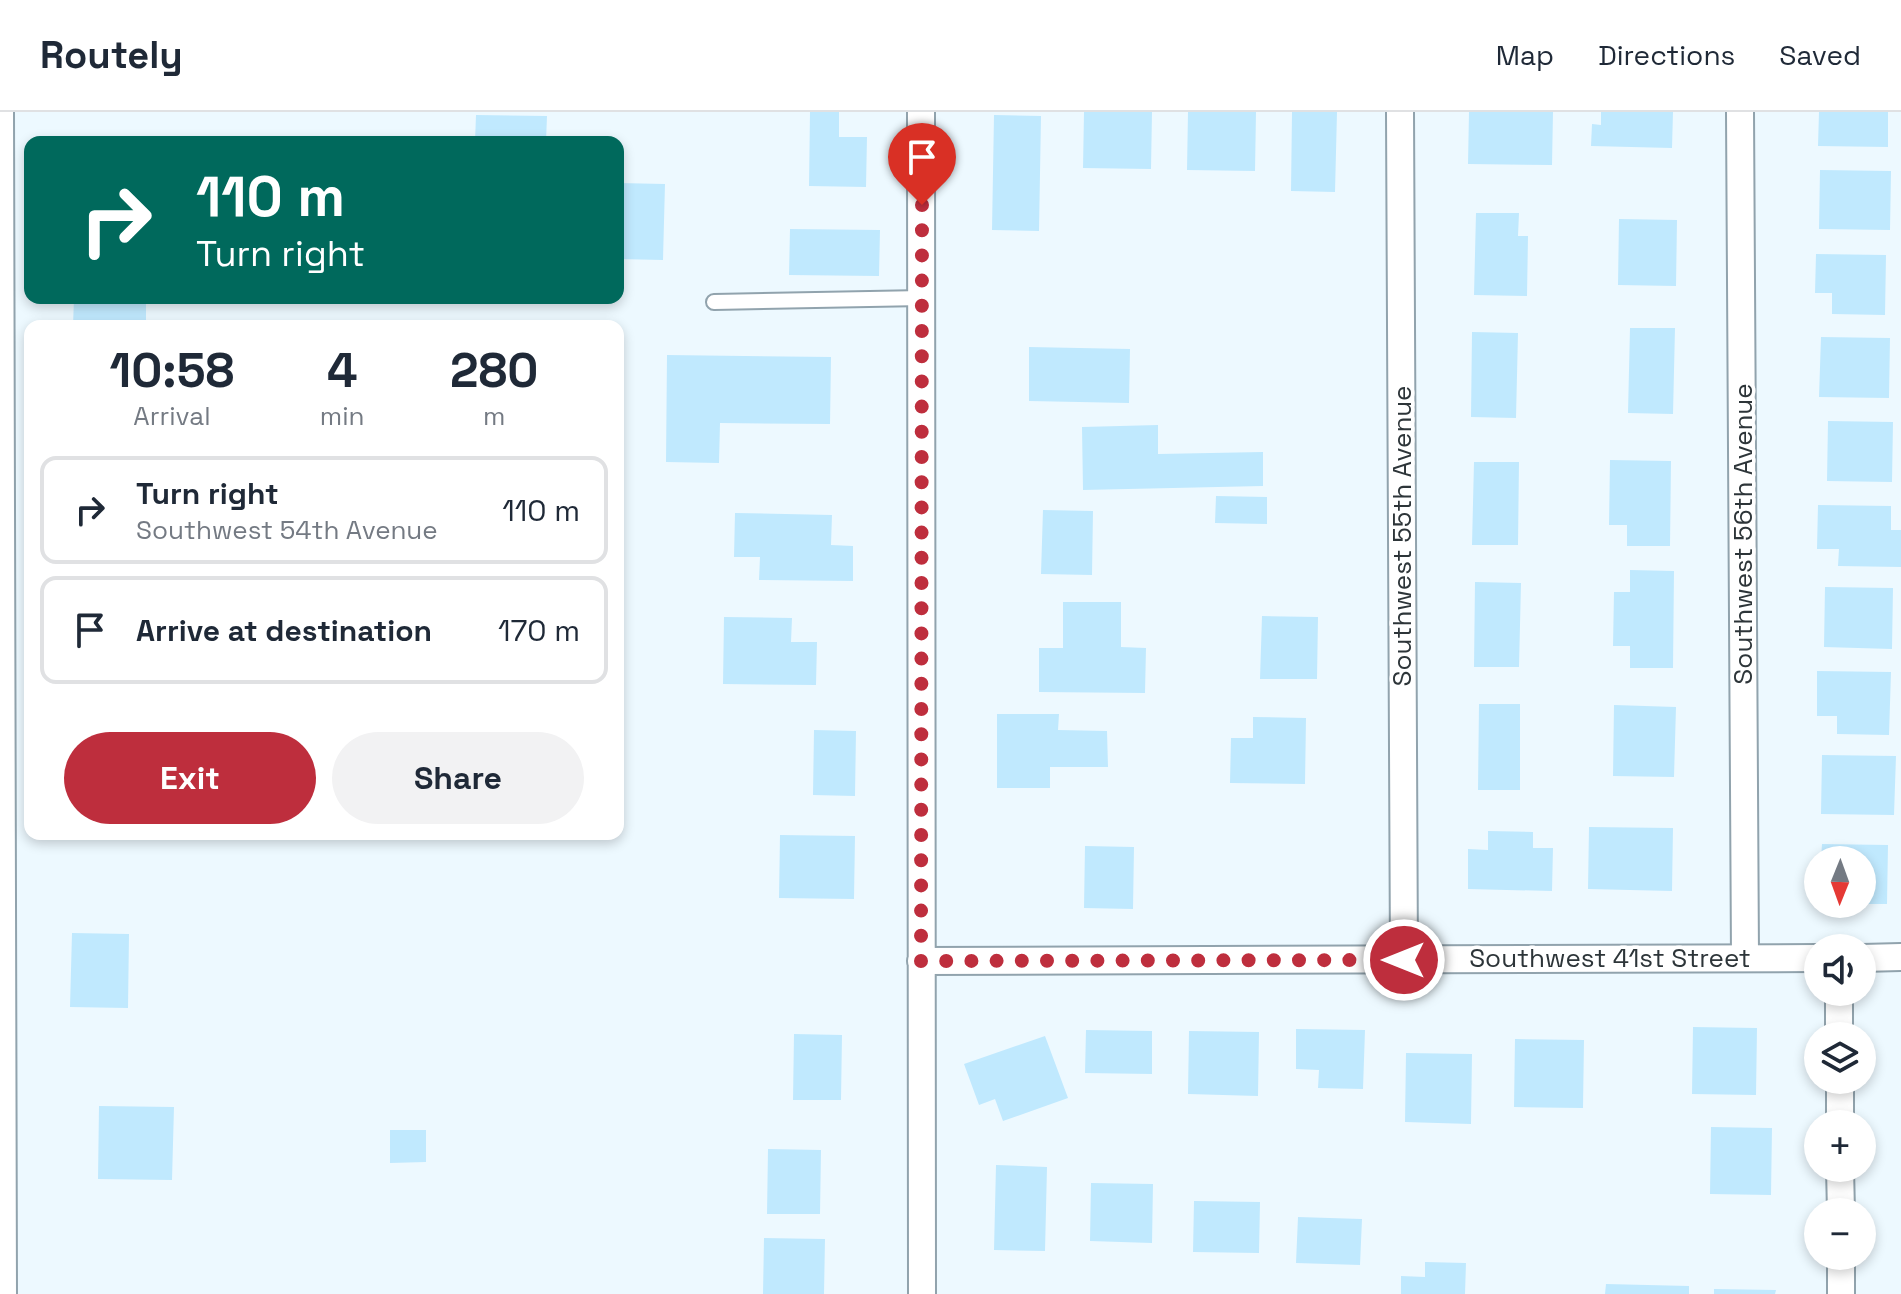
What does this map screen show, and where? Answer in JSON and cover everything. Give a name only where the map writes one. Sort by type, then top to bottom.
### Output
[{"type":"street","points":[[0,112],[3,1294]]},
{"type":"street","points":[[921,112],[922,1294]]},
{"type":"street","name":"Southwest 55th Avenue","points":[[1400,112],[1404,960]]},
{"type":"street","name":"Southwest 56th Avenue","points":[[1740,112],[1745,956]]},
{"type":"street","points":[[1876,958],[1901,957]]},
{"type":"street","name":"Southwest 41st Street","points":[[921,961],[1804,958]]},
{"type":"street","points":[[1841,1270],[1841,1294]]},
{"type":"lane","points":[[714,302],[923,298]]},
{"type":"building","points":[[810,112],[839,112],[839,137],[867,137],[866,187],[809,186]]},
{"type":"building","points":[[1084,112],[1152,112],[1151,169],[1083,168]]},
{"type":"building","points":[[1188,112],[1256,112],[1255,171],[1187,170]]},
{"type":"building","points":[[1292,112],[1337,112],[1335,192],[1291,191]]},
{"type":"building","points":[[1469,112],[1553,112],[1552,165],[1468,164]]},
{"type":"building","points":[[1601,112],[1673,112],[1672,148],[1591,146],[1592,124],[1601,125]]},
{"type":"building","points":[[1819,112],[1888,112],[1888,147],[1818,146]]},
{"type":"building","points":[[476,115],[547,116],[546,136],[475,136]]},
{"type":"building","points":[[994,115],[1041,116],[1039,231],[992,230]]},
{"type":"building","points":[[1820,170],[1891,171],[1890,230],[1819,229]]},
{"type":"building","points":[[624,183],[665,184],[663,260],[624,259]]},
{"type":"building","points":[[1476,213],[1519,213],[1518,236],[1528,236],[1527,296],[1474,295]]},
{"type":"building","points":[[1619,219],[1677,220],[1676,286],[1618,285]]},
{"type":"building","points":[[790,229],[880,230],[879,276],[789,275]]},
{"type":"building","points":[[1816,254],[1886,255],[1885,315],[1832,314],[1832,293],[1815,293]]},
{"type":"building","points":[[74,304],[146,304],[146,320],[73,320]]},
{"type":"building","points":[[1630,328],[1675,328],[1673,414],[1628,413]]},
{"type":"building","points":[[1472,332],[1518,333],[1516,418],[1471,417]]},
{"type":"building","points":[[1821,337],[1890,338],[1889,398],[1819,397]]},
{"type":"building","points":[[1029,347],[1130,349],[1129,403],[1029,401]]},
{"type":"building","points":[[667,355],[831,357],[830,424],[720,423],[719,463],[666,462]]},
{"type":"building","points":[[1828,421],[1893,422],[1892,482],[1827,481]]},
{"type":"building","points":[[1158,425],[1158,454],[1263,452],[1263,486],[1083,490],[1082,427]]},
{"type":"building","points":[[1610,460],[1671,461],[1670,546],[1627,546],[1627,525],[1609,525]]},
{"type":"building","points":[[1474,462],[1519,462],[1518,545],[1472,545]]},
{"type":"building","points":[[1216,496],[1267,497],[1267,524],[1215,523]]},
{"type":"building","points":[[1818,505],[1891,506],[1891,530],[1901,530],[1901,567],[1838,566],[1839,549],[1817,549]]},
{"type":"building","points":[[1043,510],[1093,511],[1092,575],[1041,574]]},
{"type":"building","points":[[735,513],[832,515],[831,545],[853,546],[853,581],[759,580],[760,557],[734,557]]},
{"type":"building","points":[[1630,570],[1674,571],[1673,668],[1630,668],[1630,646],[1613,646],[1614,592],[1630,592]]},
{"type":"building","points":[[1475,582],[1521,583],[1519,667],[1474,667]]},
{"type":"building","points":[[1825,587],[1893,588],[1892,649],[1824,647]]},
{"type":"building","points":[[1063,602],[1121,602],[1121,647],[1146,648],[1145,693],[1039,692],[1039,648],[1063,648]]},
{"type":"building","points":[[1262,616],[1318,617],[1317,679],[1260,679]]},
{"type":"building","points":[[724,617],[792,618],[791,642],[817,642],[816,685],[723,684]]},
{"type":"building","points":[[1817,671],[1891,672],[1889,735],[1837,734],[1837,716],[1817,716]]},
{"type":"building","points":[[1479,704],[1520,704],[1520,790],[1478,790]]},
{"type":"building","points":[[1614,705],[1676,707],[1674,777],[1613,776]]},
{"type":"building","points":[[997,714],[1059,714],[1058,730],[1107,731],[1108,767],[1050,767],[1050,788],[997,788]]},
{"type":"building","points":[[1253,717],[1306,718],[1305,784],[1230,783],[1231,738],[1253,738]]},
{"type":"building","points":[[814,730],[856,731],[855,796],[813,795]]},
{"type":"building","points":[[1822,755],[1896,756],[1894,815],[1821,814]]},
{"type":"building","points":[[1589,827],[1673,828],[1672,891],[1588,889]]},
{"type":"building","points":[[1488,831],[1533,832],[1533,848],[1553,848],[1552,891],[1468,889],[1468,849],[1488,850]]},
{"type":"building","points":[[780,835],[855,836],[854,899],[779,898]]},
{"type":"building","points":[[1888,845],[1887,904],[1876,904],[1876,846],[1822,846]]},
{"type":"building","points":[[1085,846],[1134,847],[1133,909],[1084,908]]},
{"type":"building","points":[[72,933],[129,934],[128,1008],[70,1007]]},
{"type":"building","points":[[1693,1027],[1757,1028],[1756,1095],[1692,1094]]},
{"type":"building","points":[[1296,1029],[1365,1030],[1363,1089],[1318,1088],[1319,1070],[1296,1069]]},
{"type":"building","points":[[1086,1030],[1152,1031],[1152,1074],[1085,1073]]},
{"type":"building","points":[[1189,1031],[1259,1032],[1258,1096],[1188,1094]]},
{"type":"building","points":[[794,1034],[842,1035],[841,1100],[793,1100]]},
{"type":"building","points":[[1045,1036],[1068,1098],[1003,1121],[995,1099],[979,1105],[964,1064]]},
{"type":"building","points":[[1515,1039],[1584,1040],[1583,1108],[1514,1107]]},
{"type":"building","points":[[1406,1053],[1472,1054],[1471,1124],[1405,1122]]},
{"type":"building","points":[[99,1106],[174,1107],[172,1180],[98,1179]]},
{"type":"building","points":[[1711,1127],[1772,1128],[1771,1195],[1710,1194]]},
{"type":"building","points":[[390,1130],[426,1130],[426,1162],[390,1163]]},
{"type":"building","points":[[768,1149],[821,1150],[820,1214],[767,1214]]},
{"type":"building","points":[[996,1165],[1047,1167],[1045,1251],[994,1250]]},
{"type":"building","points":[[1091,1183],[1153,1184],[1152,1243],[1090,1241]]},
{"type":"building","points":[[1194,1201],[1260,1202],[1259,1253],[1193,1252]]},
{"type":"building","points":[[1298,1217],[1362,1219],[1360,1265],[1296,1263]]},
{"type":"building","points":[[764,1238],[825,1239],[824,1294],[763,1294]]},
{"type":"building","points":[[1425,1262],[1466,1263],[1465,1294],[1401,1294],[1401,1276],[1425,1277]]},
{"type":"building","points":[[1606,1284],[1689,1286],[1689,1294],[1605,1294]]},
{"type":"building","points":[[1714,1289],[1776,1290],[1775,1294],[1714,1294]]},
{"type":"route","points":[[922,205],[921,961],[1404,960]]}]
